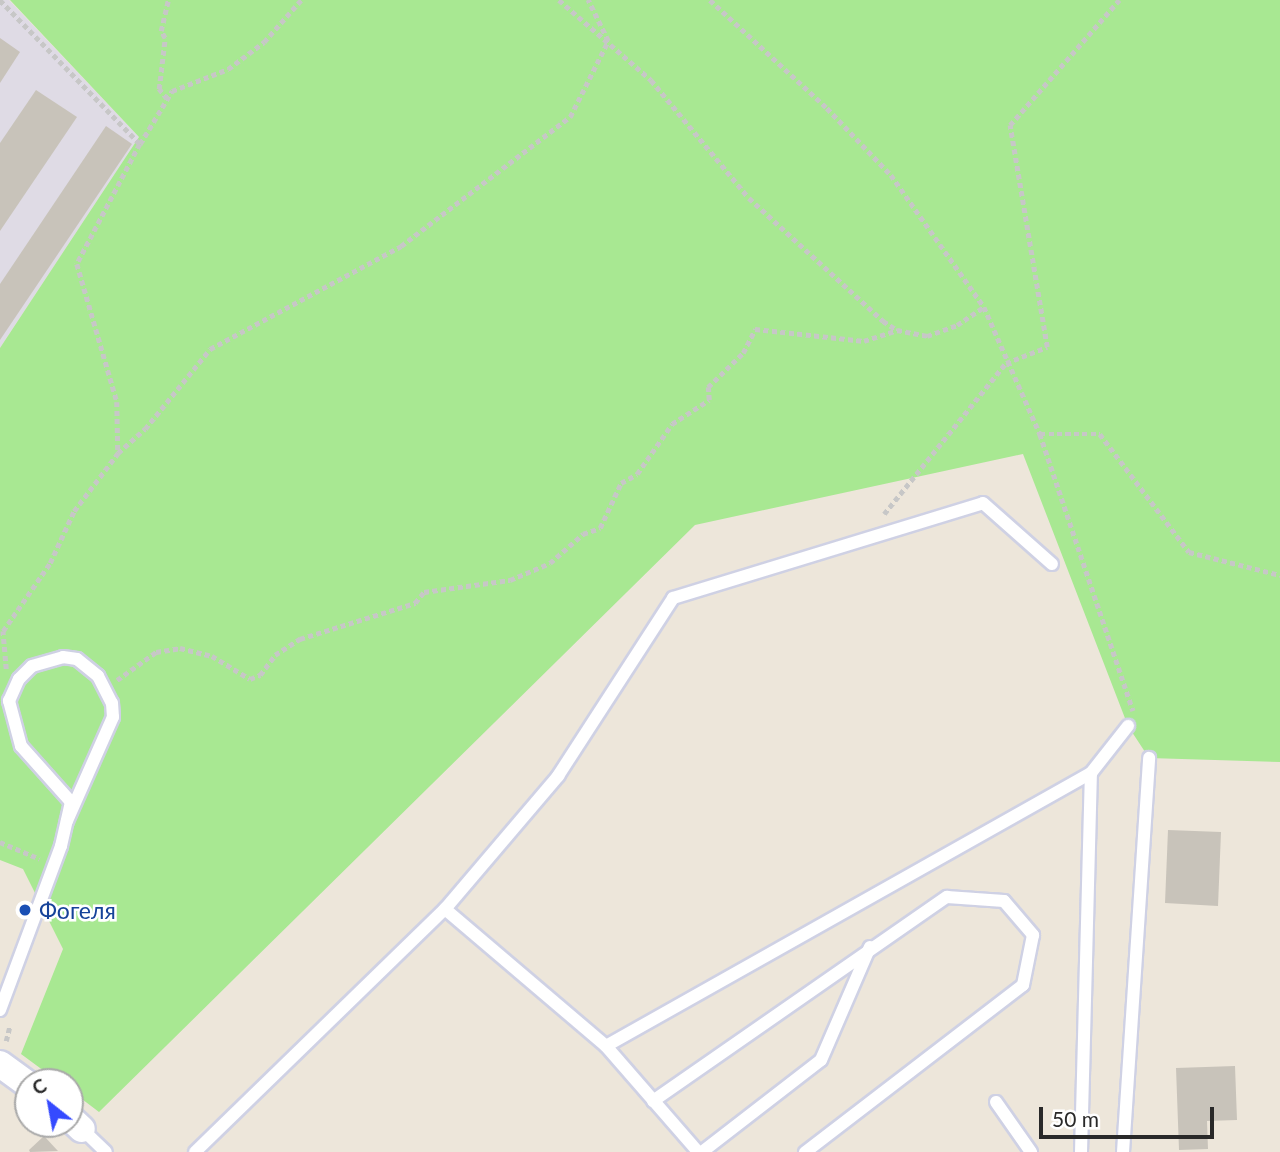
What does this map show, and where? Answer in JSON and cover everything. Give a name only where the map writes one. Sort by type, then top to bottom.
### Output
[{"type":"lane","points":[[195,1152],[445,909],[558,776],[673,597],[861,543],[982,503],[1052,564]]},
{"type":"lane","points":[[0,1010],[67,821],[113,717],[112,703],[98,676],[77,659],[63,657],[32,666],[19,678],[9,701],[21,746],[71,802],[67,821]]},
{"type":"lane","points":[[606,1046],[1091,773],[1132,722]]},
{"type":"lane","points":[[1123,1152],[1149,758]]},
{"type":"lane","points":[[1081,1152],[1091,773]]},
{"type":"lane","points":[[653,1101],[870,947],[947,897],[1004,901],[1033,935],[1023,985],[805,1152]]},
{"type":"lane","points":[[445,909],[606,1046],[700,1152],[821,1060],[870,947]]},
{"type":"lane","points":[[996,1102],[1031,1152]]},
{"type":"lane","points":[[84,1131],[107,1152]]},
{"type":"path","points":[[0,0],[140,144]]},
{"type":"path","points":[[167,99],[159,89],[165,38],[161,31],[168,0]]},
{"type":"path","points":[[118,453],[117,402],[77,264],[140,144],[178,86],[219,75],[253,51],[301,0]]},
{"type":"path","points":[[559,0],[651,80],[748,198],[897,330],[926,336],[957,325],[984,307]]},
{"type":"path","points":[[588,0],[608,41]]},
{"type":"path","points":[[710,0],[827,108],[891,175],[984,307],[1006,363],[1040,434],[1132,722]]},
{"type":"path","points":[[861,543],[1006,363],[1047,347],[1010,125],[1119,0]]},
{"type":"path","points":[[16,671],[7,679],[3,631],[50,563],[74,512],[118,453],[145,429],[210,349],[401,246],[570,117],[608,41]]},
{"type":"path","points":[[116,681],[156,652],[180,648],[212,656],[250,679],[260,675],[275,655],[300,639],[415,603],[424,592],[510,580],[550,563],[583,534],[600,528],[621,483],[636,474],[672,424],[709,400],[708,387],[743,354],[755,329],[864,341],[897,330]]},
{"type":"path","points":[[1040,434],[1100,434],[1137,488],[1189,552],[1280,575]]},
{"type":"path","points":[[106,670],[116,681],[120,691]]},
{"type":"path","points":[[0,842],[44,861]]},
{"type":"shaded area","points":[[0,0],[9,0],[139,137],[0,348]]},
{"type":"green space","points":[[10,0],[1280,0],[1280,762],[1149,758],[1128,726],[1023,454],[695,525],[99,1112],[84,1101],[84,1068],[40,1068],[21,1054],[63,949],[23,869],[0,860],[0,348],[139,137]]},
{"type":"building","points":[[0,38],[20,52],[0,83]]},
{"type":"building","points":[[36,90],[77,117],[0,231],[0,143]]},
{"type":"building","points":[[106,126],[132,144],[0,340],[0,284]]},
{"type":"building","points":[[1168,830],[1221,832],[1218,906],[1165,903]]},
{"type":"building","points":[[1235,1066],[1237,1120],[1207,1121],[1208,1149],[1179,1150],[1176,1068]]},
{"type":"building","points":[[42,1138],[46,1138],[58,1151],[30,1152]]},
{"type":"place","name":"Фогеля","points":[[25,910]]}]
